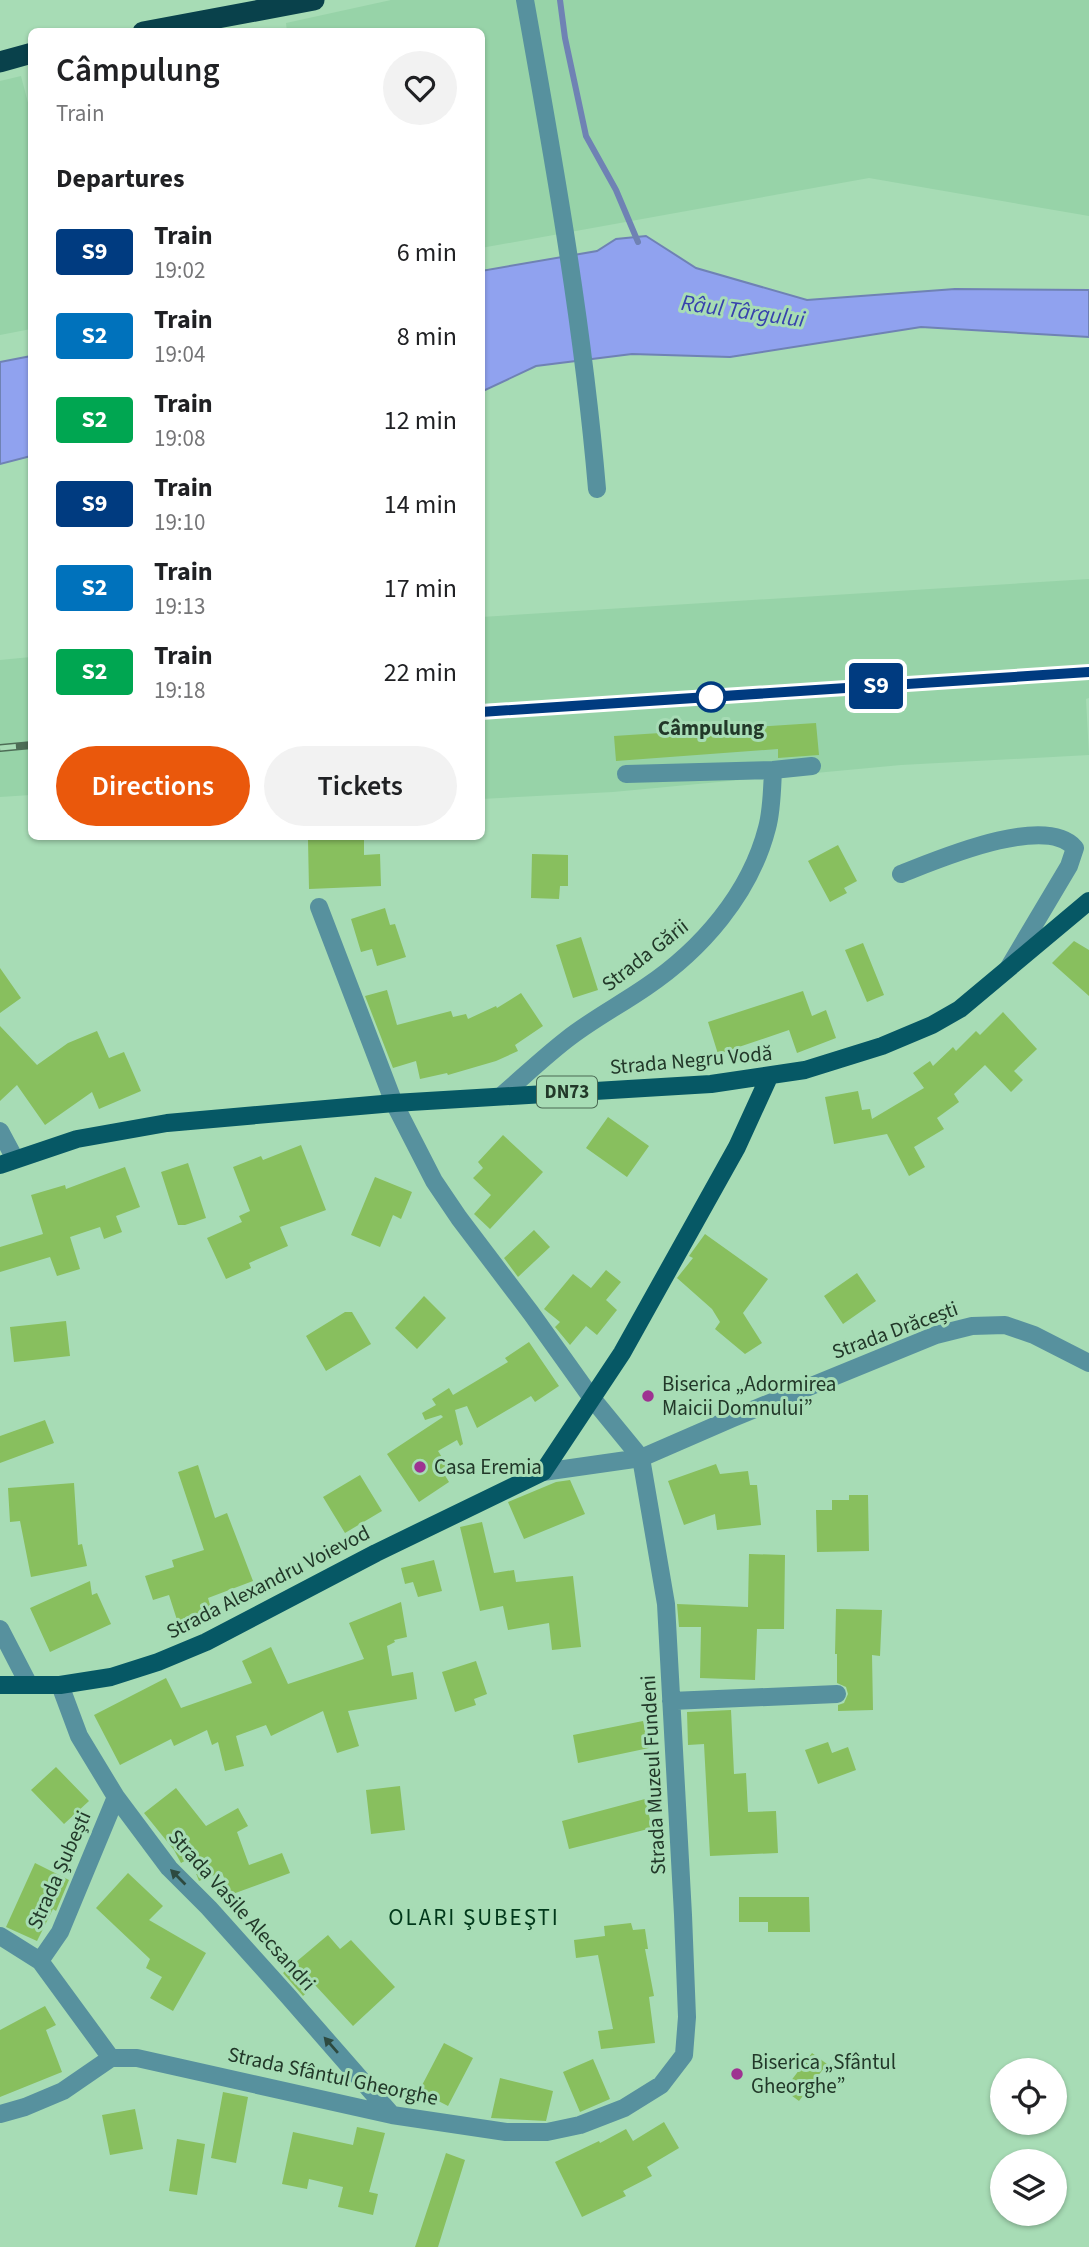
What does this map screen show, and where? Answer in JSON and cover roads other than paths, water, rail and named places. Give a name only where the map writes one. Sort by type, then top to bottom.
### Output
[{"type":"highway","points":[[164,28],[314,0]]},
{"type":"highway","points":[[0,62],[28,54]]},
{"type":"main road","name":"Strada Negru Vodă","points":[[8,1162],[77,1139],[167,1123],[394,1103],[711,1084],[806,1070],[882,1046],[960,1009],[1089,901]]},
{"type":"main road","points":[[543,1472],[622,1353],[737,1147],[769,1077]]},
{"type":"main road","name":"Strada Alexandru Voievod","points":[[0,1685],[60,1685],[111,1677],[206,1642],[376,1553],[543,1472]]},
{"type":"street","points":[[525,0],[566,230],[591,419],[597,489]]},
{"type":"street","points":[[626,774],[773,770],[812,766]]},
{"type":"street","name":"Strada Gării","points":[[501,1096],[567,1039],[648,986],[689,954],[715,927],[754,861],[766,829],[773,770]]},
{"type":"street","points":[[901,874],[969,849],[1008,839],[1046,836],[1069,841],[1075,848],[1069,866],[1005,973]]},
{"type":"street","points":[[319,906],[394,1103],[434,1181],[458,1218],[591,1397],[641,1458]]},
{"type":"street","points":[[0,1131],[8,1162]]},
{"type":"street","name":"Strada Drăcești","points":[[543,1472],[641,1458],[923,1340],[972,1326],[1005,1325],[1034,1335],[1089,1363]]},
{"type":"street","name":"Strada Muzeul Fundeni","points":[[641,1458],[666,1604],[687,2017],[684,2055],[661,2085]]},
{"type":"street","points":[[0,1629],[29,1685]]},
{"type":"street","name":"Strada Vasile Alecsandri","points":[[60,1685],[79,1736],[116,1797],[169,1868],[280,1986],[392,2115]]},
{"type":"street","points":[[671,1701],[836,1694]]},
{"type":"street","name":"Strada Șubești","points":[[40,1961],[60,1932],[116,1797]]},
{"type":"street","name":"Strada Șubești","points":[[0,1936],[40,1961],[111,2058]]},
{"type":"street","points":[[0,2114],[63,2091],[111,2058]]},
{"type":"street","name":"Strada Sfântul Gheorghe","points":[[111,2058],[138,2058],[392,2115],[506,2132],[547,2132],[580,2125],[624,2108],[661,2085]]},
{"type":"water","name":"Râul Târgului","points":[[646,236],[696,268],[807,300],[955,289],[1089,290],[1089,337],[921,327],[730,357],[632,354],[536,366],[485,390],[485,270],[597,251],[616,239]]},
{"type":"water","points":[[28,357],[28,457],[0,464],[0,362]]},
{"type":"waterway","points":[[560,0],[565,38],[586,136],[616,190],[638,242]]},
{"type":"railway","points":[[485,712],[1089,672]]},
{"type":"railway","points":[[0,748],[28,745]]},
{"type":"train","name":"S9","points":[[485,712],[1089,672]]},
{"type":"place","name":"Câmpulung","points":[[711,697]]},
{"type":"place","name":"Biserica „Adormirea Maicii Domnului”","points":[[648,1396]]},
{"type":"place","name":"Casa Eremia","points":[[420,1467]]},
{"type":"place","name":"Biserica „Sfântul Gheorghe”","points":[[737,2074]]},
{"type":"district","name":"OLARI ŞUBEŞTI","points":[[474,1917]]}]
